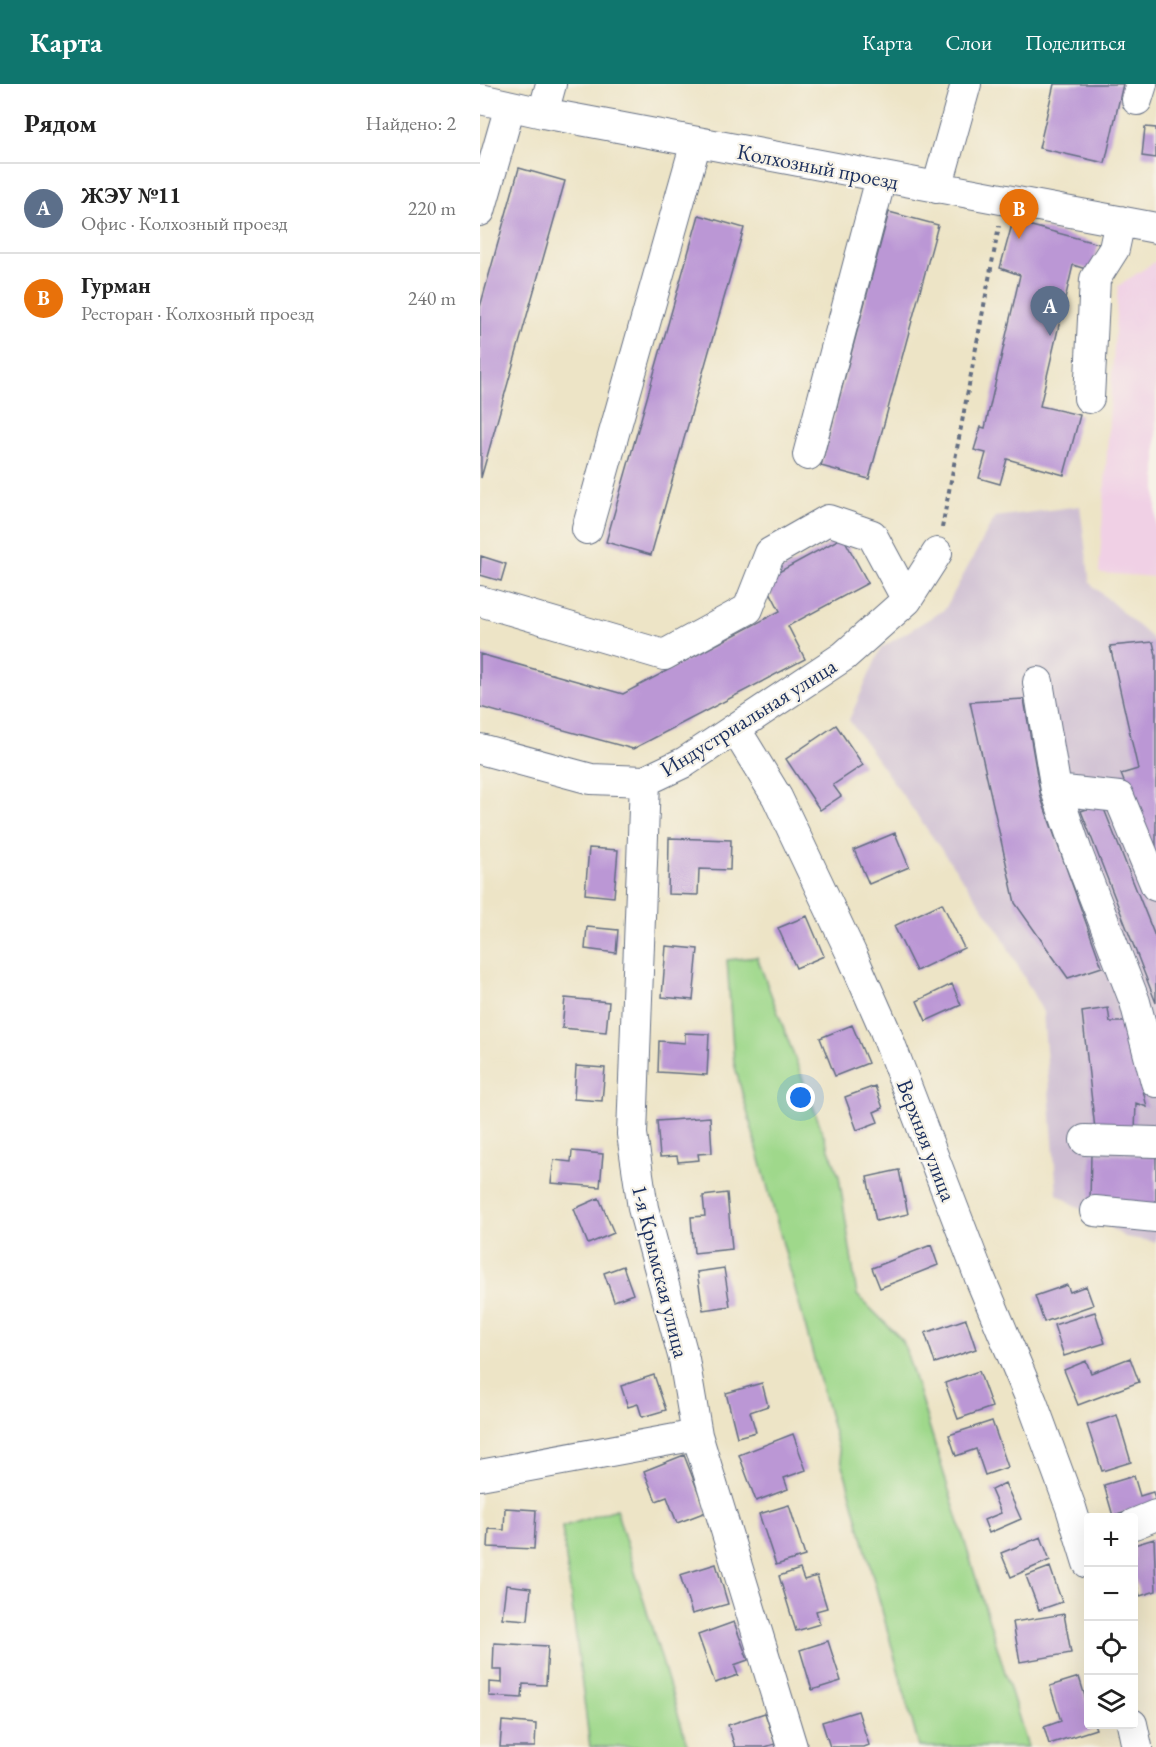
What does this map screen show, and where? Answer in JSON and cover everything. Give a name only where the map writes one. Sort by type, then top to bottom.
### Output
[{"type":"street","points":[[543,113],[551,84]]},
{"type":"street","points":[[937,188],[966,84]]},
{"type":"street","name":"Колхозный проезд","points":[[480,99],[881,178],[1156,228]]},
{"type":"street","points":[[480,211],[510,106]]},
{"type":"street","points":[[587,529],[696,142]]},
{"type":"street","points":[[808,455],[881,178]]},
{"type":"street","points":[[1089,398],[1095,279],[1114,249],[1120,221]]},
{"type":"street","points":[[480,601],[664,654],[747,609],[770,553],[828,520],[872,535],[907,600]]},
{"type":"street","name":"Индустриальная улица","points":[[480,749],[591,779],[645,781],[685,762],[736,730],[844,656],[907,600],[938,553]]},
{"type":"street","points":[[1038,682],[1056,790],[1078,855],[1135,1002],[1156,1082]]},
{"type":"street","name":"Верхняя улица","points":[[736,730],[777,797],[884,1028],[980,1278],[1032,1402],[1084,1541]]},
{"type":"street","name":"1-я Крымская улица","points":[[645,781],[632,1134],[643,1208],[684,1359],[697,1435],[792,1747]]},
{"type":"street","points":[[1056,790],[1119,797],[1156,886]]},
{"type":"street","points":[[1085,1140],[1156,1142]]},
{"type":"street","points":[[1095,1211],[1156,1217]]},
{"type":"street","points":[[480,1475],[697,1435]]},
{"type":"street","points":[[1138,1522],[1156,1515]]},
{"type":"street","points":[[1133,1729],[1137,1747]]},
{"type":"path","points":[[938,553],[1004,200]]},
{"type":"shaded area","points":[[1156,261],[1156,577],[1099,573],[1118,286]]},
{"type":"shaded area","points":[[1080,506],[1090,583],[1156,642],[1156,1242],[1125,1237],[1057,1194],[1043,1012],[996,926],[849,720],[881,648],[945,609],[995,517]]},
{"type":"green space","points":[[757,957],[839,1176],[857,1295],[903,1341],[1028,1747],[919,1747],[734,1063],[727,960]]},
{"type":"green space","points":[[616,1509],[688,1747],[590,1747],[562,1527]]},
{"type":"building","points":[[1054,84],[1123,84],[1105,163],[1039,148]]},
{"type":"building","points":[[1145,127],[1156,128],[1156,158],[1142,156]]},
{"type":"building","points":[[519,168],[565,181],[481,478],[480,307]]},
{"type":"building","points":[[889,212],[938,225],[869,479],[821,466]]},
{"type":"building","points":[[699,215],[744,228],[651,555],[606,542]]},
{"type":"building","points":[[1013,221],[1099,244],[1092,271],[1073,265],[1040,406],[1080,415],[1064,475],[1007,459],[1000,484],[979,478],[986,453],[974,450],[981,427],[985,428],[1020,275],[1000,268]]},
{"type":"building","points":[[843,537],[868,583],[788,626],[805,659],[633,749],[480,707],[480,654],[623,694],[780,611],[764,580]]},
{"type":"building","points":[[481,556],[506,564],[501,581],[480,575]]},
{"type":"building","points":[[1153,642],[1156,655],[1156,863],[1121,774],[1138,769],[1110,646]]},
{"type":"building","points":[[1024,699],[1041,798],[1102,967],[1068,978],[1015,903],[970,702]]},
{"type":"building","points":[[836,725],[863,765],[833,785],[841,796],[820,810],[786,759]]},
{"type":"building","points":[[1102,804],[1156,939],[1156,1003],[1081,811]]},
{"type":"building","points":[[895,833],[909,867],[869,884],[854,850]]},
{"type":"building","points":[[669,838],[731,840],[730,870],[699,869],[698,895],[668,894]]},
{"type":"building","points":[[589,848],[618,850],[614,897],[585,894]]},
{"type":"building","points":[[942,903],[964,948],[916,971],[894,926]]},
{"type":"building","points":[[807,916],[824,956],[796,968],[778,928]]},
{"type":"building","points":[[587,927],[618,930],[616,953],[585,949]]},
{"type":"building","points":[[666,946],[698,949],[693,1000],[662,997]]},
{"type":"building","points":[[952,984],[961,1005],[926,1021],[917,1001]]},
{"type":"building","points":[[565,998],[609,1002],[606,1032],[562,1028]]},
{"type":"building","points":[[1108,1008],[1110,1022],[1127,1022],[1147,1107],[1136,1103],[1135,1132],[1095,1129],[1082,1012]]},
{"type":"building","points":[[852,1025],[868,1063],[835,1076],[820,1038]]},
{"type":"building","points":[[685,1033],[709,1034],[707,1075],[658,1072],[659,1041],[685,1043]]},
{"type":"building","points":[[576,1066],[605,1068],[602,1101],[574,1099]]},
{"type":"building","points":[[875,1086],[883,1108],[874,1112],[878,1122],[857,1130],[845,1097]]},
{"type":"building","points":[[710,1117],[712,1153],[698,1154],[699,1160],[678,1162],[677,1156],[660,1157],[657,1121]]},
{"type":"building","points":[[572,1151],[603,1154],[600,1187],[551,1183],[554,1160],[571,1162]]},
{"type":"building","points":[[1091,1154],[1156,1157],[1156,1206],[1090,1200]]},
{"type":"building","points":[[899,1170],[908,1214],[876,1221],[867,1177]]},
{"type":"building","points":[[727,1193],[732,1249],[694,1253],[691,1217],[705,1216],[703,1196]]},
{"type":"building","points":[[599,1198],[614,1233],[588,1244],[574,1209]]},
{"type":"building","points":[[931,1245],[938,1265],[880,1288],[872,1268]]},
{"type":"building","points":[[623,1266],[633,1294],[614,1301],[604,1273]]},
{"type":"building","points":[[724,1268],[730,1306],[703,1310],[697,1272]]},
{"type":"building","points":[[1067,1285],[1070,1292],[1086,1286],[1093,1305],[1044,1322],[1035,1296]]},
{"type":"building","points":[[1095,1312],[1105,1343],[1064,1356],[1054,1325]]},
{"type":"building","points":[[966,1319],[976,1349],[935,1363],[925,1333]]},
{"type":"building","points":[[1130,1358],[1139,1382],[1078,1405],[1064,1370],[1086,1361],[1091,1373]]},
{"type":"building","points":[[979,1371],[992,1407],[958,1419],[945,1383]]},
{"type":"building","points":[[654,1375],[666,1410],[642,1417],[638,1404],[628,1407],[621,1386]]},
{"type":"building","points":[[762,1383],[768,1406],[750,1412],[756,1432],[737,1437],[726,1393]]},
{"type":"building","points":[[1117,1415],[1131,1462],[1102,1471],[1087,1425]]},
{"type":"building","points":[[992,1421],[1008,1467],[985,1475],[976,1449],[956,1456],[949,1435]]},
{"type":"building","points":[[793,1434],[806,1470],[784,1478],[788,1489],[756,1501],[739,1455]]},
{"type":"building","points":[[684,1455],[706,1512],[677,1523],[667,1497],[656,1501],[644,1471]]},
{"type":"building","points":[[1134,1476],[1140,1496],[1153,1492],[1156,1503],[1123,1513],[1112,1513],[1104,1485]]},
{"type":"building","points":[[1005,1483],[1021,1519],[989,1533],[984,1520],[1001,1513],[991,1490]]},
{"type":"building","points":[[789,1505],[805,1556],[776,1565],[759,1514]]},
{"type":"building","points":[[505,1508],[536,1510],[534,1549],[488,1547],[489,1529],[504,1530]]},
{"type":"building","points":[[1041,1537],[1050,1560],[1011,1577],[1001,1553]]},
{"type":"building","points":[[1154,1539],[1156,1591],[1140,1596],[1138,1589],[1138,1544]]},
{"type":"building","points":[[716,1564],[728,1604],[692,1614],[680,1575]]},
{"type":"building","points":[[1050,1567],[1062,1602],[1039,1610],[1026,1576]]},
{"type":"building","points":[[800,1569],[804,1580],[817,1576],[827,1608],[816,1611],[820,1624],[796,1631],[779,1576]]},
{"type":"building","points":[[506,1585],[531,1588],[528,1620],[502,1618]]},
{"type":"building","points":[[1064,1614],[1071,1653],[1020,1662],[1013,1622]]},
{"type":"building","points":[[734,1622],[748,1660],[734,1665],[738,1675],[715,1683],[698,1635]]},
{"type":"building","points":[[828,1641],[841,1681],[812,1690],[800,1650]]},
{"type":"building","points":[[494,1643],[548,1646],[546,1685],[523,1684],[522,1698],[489,1696],[489,1682],[502,1683],[502,1670],[493,1670]]},
{"type":"building","points":[[1079,1677],[1084,1693],[1084,1729],[1096,1729],[1049,1744],[1044,1727],[1061,1721],[1050,1686]]},
{"type":"building","points":[[858,1711],[869,1745],[830,1747],[822,1722]]},
{"type":"building","points":[[765,1713],[775,1744],[765,1747],[735,1747],[728,1725]]},
{"type":"building","points":[[502,1721],[536,1724],[535,1747],[500,1747]]},
{"type":"place","name":"Гурман","points":[[1019,239]]},
{"type":"place","name":"ЖЭУ №11","points":[[1050,336]]}]
